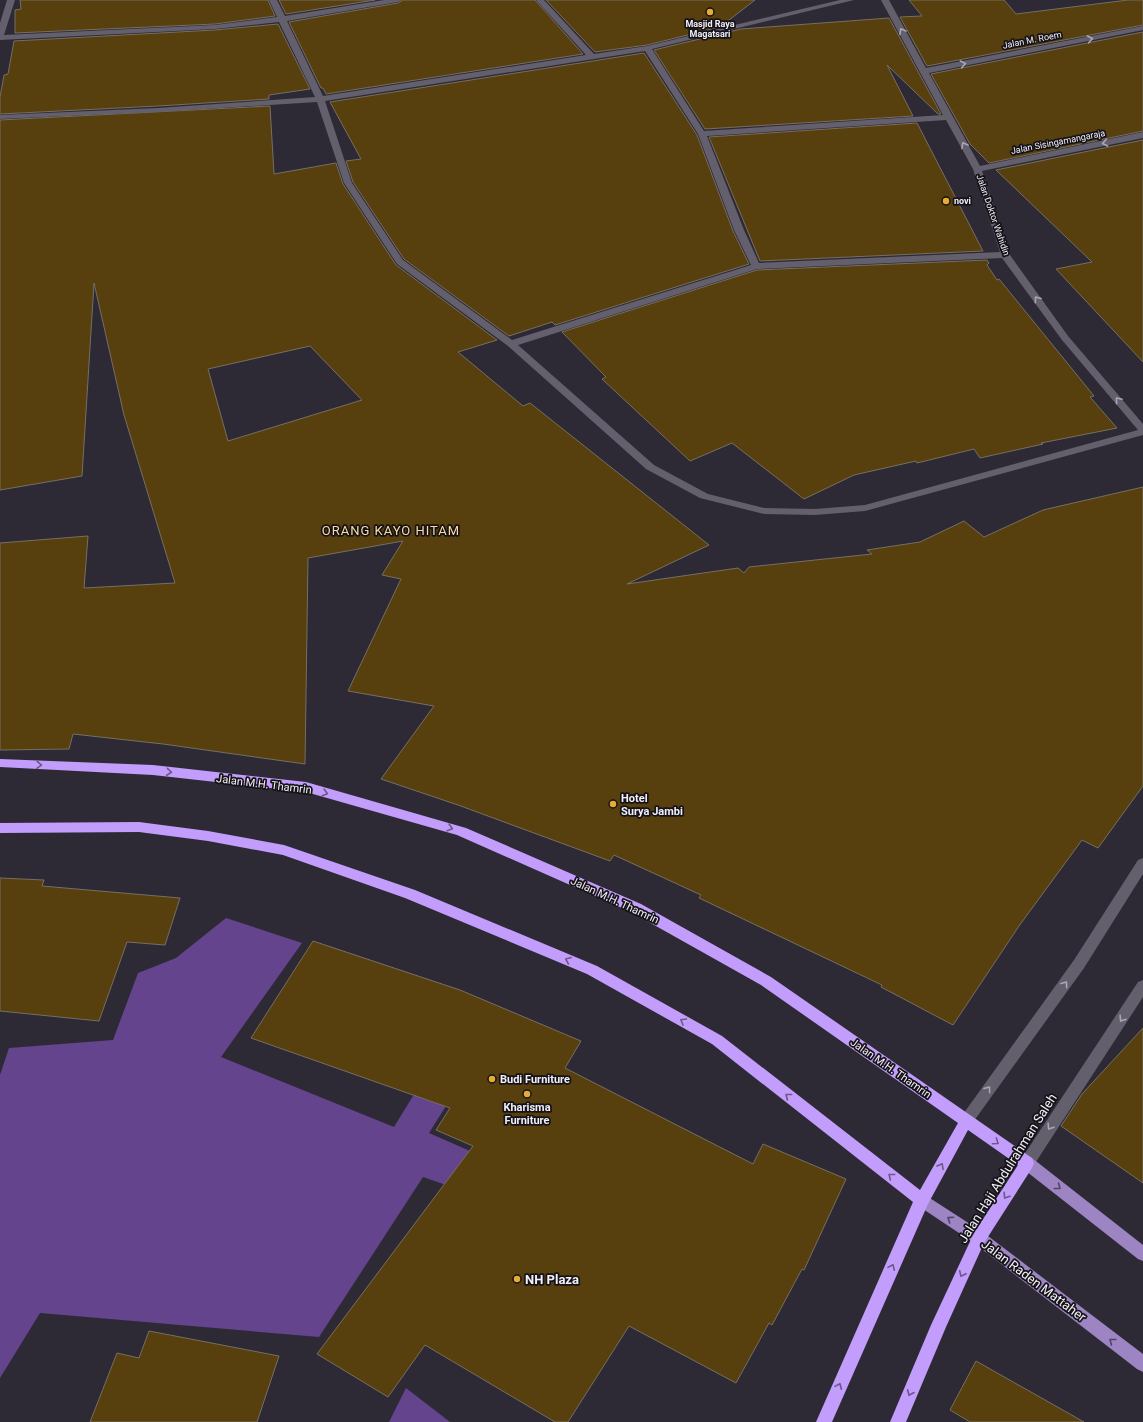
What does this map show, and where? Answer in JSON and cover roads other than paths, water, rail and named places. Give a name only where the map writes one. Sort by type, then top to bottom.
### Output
[{"type":"highway","name":"Jalan M.H. Thamrin","points":[[0,763],[153,770],[306,787],[461,831],[636,908],[766,981],[1027,1163]]},
{"type":"highway","points":[[0,828],[139,827],[208,836],[284,850],[410,894],[592,970],[717,1040],[922,1200]]},
{"type":"highway","points":[[824,1422],[922,1200],[966,1121]]},
{"type":"highway","name":"Jalan Haji Abdulrahman Saleh","points":[[898,1422],[939,1325],[979,1238],[1027,1163]]},
{"type":"main road","name":"Jalan M.H. Thamrin","points":[[1027,1163],[1143,1254]]},
{"type":"main road","name":"Jalan Raden Mattaher","points":[[922,1200],[979,1238],[1143,1364]]},
{"type":"street","points":[[11,0],[0,36],[215,27],[282,19],[398,0]]},
{"type":"street","points":[[273,0],[320,99],[348,184],[400,262],[512,344],[650,467],[704,496],[764,511],[815,512],[865,508],[1143,431]]},
{"type":"street","points":[[540,0],[592,57]]},
{"type":"street","points":[[0,117],[158,110],[320,99],[647,48],[850,0]]},
{"type":"street","name":"Jalan Doktor Wahidin","points":[[885,0],[977,169],[1005,255],[1065,338],[1143,431]]},
{"type":"street","name":"Jalan M. Roem","points":[[925,72],[1143,28]]},
{"type":"street","points":[[647,48],[702,134],[739,230],[756,266]]},
{"type":"street","points":[[702,134],[949,117]]},
{"type":"street","name":"Jalan Sisingamangaraja","points":[[977,169],[1143,135]]},
{"type":"street","points":[[512,344],[756,266],[1005,255]]},
{"type":"street","points":[[966,1121],[1079,964],[1143,864]]},
{"type":"street","name":"Jalan Haji Abdulrahman Saleh","points":[[1027,1163],[1143,986]]},
{"type":"place","name":"Masjid Raya Magatsari","points":[[710,12]]},
{"type":"place","name":"novi","points":[[946,201]]},
{"type":"place","name":"Hotel Surya Jambi","points":[[613,804]]},
{"type":"place","name":"Budi Furniture","points":[[492,1079]]},
{"type":"place","name":"Kharisma Furniture","points":[[527,1094]]},
{"type":"place","name":"NH Plaza","points":[[517,1279]]},
{"type":"district","name":"ORANG KAYO HITAM","points":[[391,530]]}]
